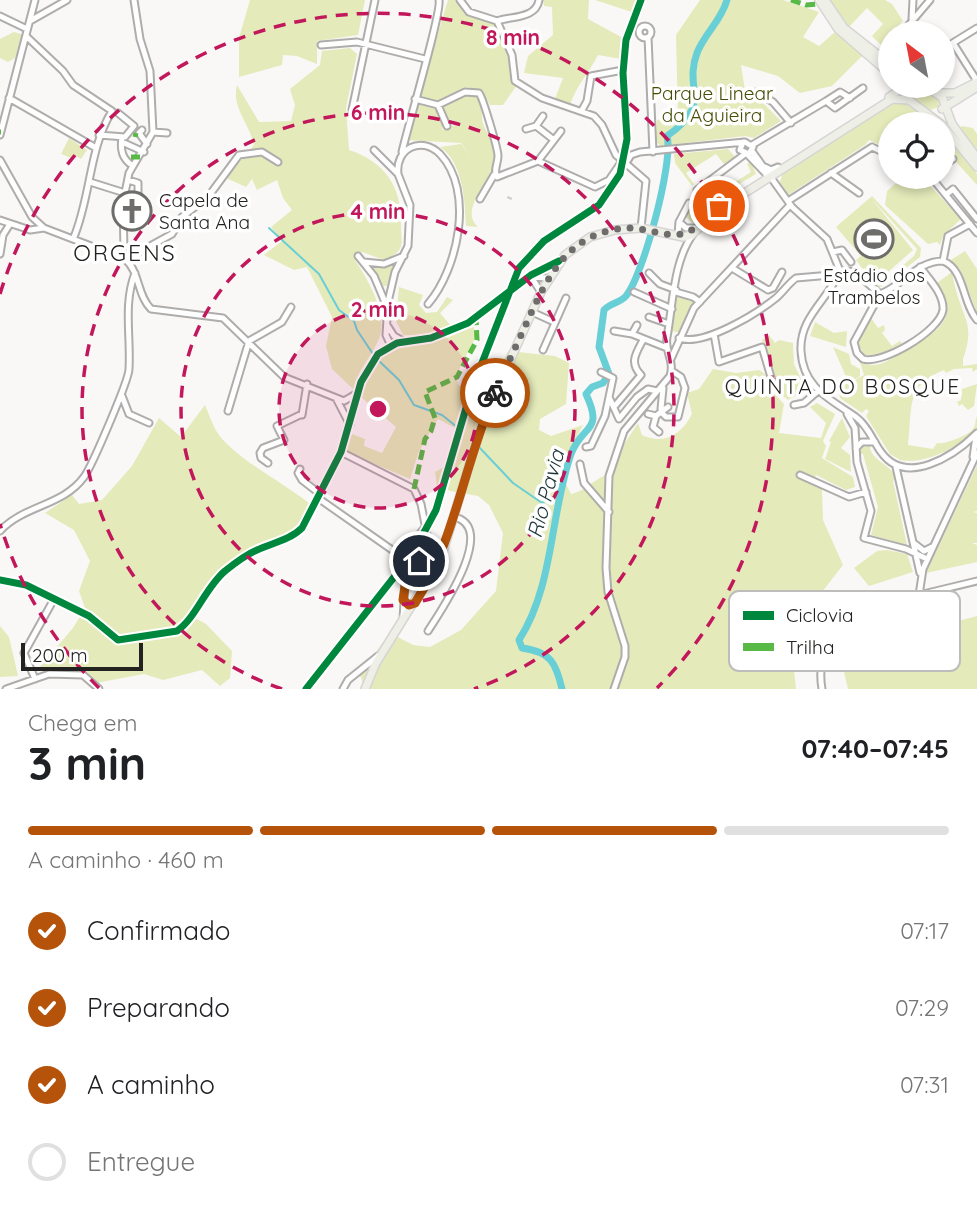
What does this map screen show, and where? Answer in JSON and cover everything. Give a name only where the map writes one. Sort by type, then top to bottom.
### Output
[{"type":"main road","points":[[819,0],[838,29],[878,62]]},
{"type":"main road","points":[[824,0],[845,28],[878,60]]},
{"type":"main road","points":[[956,93],[977,83]]},
{"type":"main road","points":[[931,112],[943,108],[977,83]]},
{"type":"main road","points":[[957,132],[950,112],[959,97]]},
{"type":"main road","points":[[769,175],[887,98]]},
{"type":"main road","points":[[365,689],[368,672],[403,622],[406,611],[415,603],[441,558],[476,437],[548,278],[571,248],[604,231],[642,228],[683,239],[719,206],[894,98],[909,100],[927,112]]},
{"type":"main road","points":[[940,98],[957,132],[977,158]]},
{"type":"main road","points":[[955,141],[977,167]]},
{"type":"main road","points":[[664,234],[679,228],[692,233]]},
{"type":"street","points":[[0,135],[35,0]]},
{"type":"street","points":[[30,21],[67,0]]},
{"type":"street","points":[[124,251],[123,203],[128,180],[153,132],[150,71],[139,39],[134,0]]},
{"type":"street","points":[[352,110],[375,0]]},
{"type":"street","points":[[398,174],[425,59],[440,12],[439,0]]},
{"type":"street","points":[[460,0],[469,12],[497,21],[531,13],[538,6],[539,0]]},
{"type":"street","points":[[913,0],[916,13]]},
{"type":"street","points":[[912,21],[930,0]]},
{"type":"street","points":[[0,16],[27,33],[72,85],[128,118],[134,126],[122,140]]},
{"type":"street","points":[[497,21],[512,55],[516,81],[542,98],[582,110],[599,120],[612,149],[646,181],[642,228]]},
{"type":"street","points":[[956,41],[977,28]]},
{"type":"street","points":[[648,37],[653,152]]},
{"type":"street","points":[[321,45],[365,44],[425,59]]},
{"type":"street","points":[[956,48],[977,83]]},
{"type":"street","points":[[582,110],[587,100],[591,76],[623,70]]},
{"type":"street","points":[[826,101],[835,108],[863,88]]},
{"type":"street","points":[[415,99],[438,105],[465,92],[479,93],[484,98],[490,130],[498,150],[497,175]]},
{"type":"street","points":[[756,92],[780,108],[791,123]]},
{"type":"street","points":[[697,190],[747,151],[840,92],[850,98]]},
{"type":"street","points":[[9,99],[96,148]]},
{"type":"street","points":[[438,105],[447,126]]},
{"type":"street","points":[[74,237],[86,209],[99,135],[115,112]]},
{"type":"street","points":[[526,129],[536,125],[543,116]]},
{"type":"street","points":[[536,125],[554,140]]},
{"type":"street","points":[[131,130],[140,131],[147,144]]},
{"type":"street","points":[[480,199],[497,175],[538,161],[561,131]]},
{"type":"street","points":[[153,132],[167,133]]},
{"type":"street","points":[[99,135],[122,140],[142,154]]},
{"type":"street","points":[[870,139],[872,146],[878,149]]},
{"type":"street","points":[[122,140],[125,160],[133,166]]},
{"type":"street","points":[[538,161],[595,187],[609,180],[632,154],[743,142],[747,151],[789,203],[817,227],[833,252],[835,272],[807,322],[801,343],[803,365],[818,391],[862,423],[874,442],[894,464],[901,481],[914,542],[920,577],[919,591]]},
{"type":"street","points":[[386,160],[394,161],[417,145],[437,152],[446,164],[457,198],[458,232],[455,253],[439,291],[428,304]]},
{"type":"street","points":[[728,145],[747,151]]},
{"type":"street","points":[[671,359],[699,302],[789,203],[872,146]]},
{"type":"street","points":[[374,150],[398,174],[411,214],[410,238],[391,284],[387,308],[391,345]]},
{"type":"street","points":[[132,256],[172,234],[182,217],[208,197],[239,155],[262,152],[278,162]]},
{"type":"street","points":[[0,160],[35,220],[44,228]]},
{"type":"street","points":[[831,173],[859,193]]},
{"type":"street","points":[[123,203],[138,199],[138,183],[128,180]]},
{"type":"street","points":[[90,182],[125,193]]},
{"type":"street","points":[[942,189],[977,233]]},
{"type":"street","points":[[947,194],[953,189],[977,219]]},
{"type":"street","points":[[679,228],[689,203]]},
{"type":"street","points":[[0,220],[21,227],[44,228],[74,237],[115,254],[132,265]]},
{"type":"street","points":[[21,227],[32,225],[35,220]]},
{"type":"street","points":[[0,254],[3,235],[10,224]]},
{"type":"street","points":[[943,261],[948,236],[970,224]]},
{"type":"street","points":[[614,689],[625,657],[625,646],[608,592],[606,568],[609,476],[624,431],[660,390],[672,371],[667,348],[669,324],[692,233]]},
{"type":"street","points":[[833,252],[842,250],[851,262]]},
{"type":"street","points":[[124,251],[132,256]]},
{"type":"street","points":[[115,254],[124,251]]},
{"type":"street","points":[[132,256],[132,265],[144,301],[151,309],[223,318],[284,377],[307,384],[354,408]]},
{"type":"street","points":[[358,256],[364,262],[387,308]]},
{"type":"street","points":[[364,262],[384,264],[404,256]]},
{"type":"street","points":[[377,355],[391,345],[431,338],[468,323],[532,275],[559,261]]},
{"type":"street","points":[[920,267],[941,298],[943,310],[939,321],[931,330],[882,359],[868,361],[859,356],[854,342],[880,293],[920,267],[943,261]]},
{"type":"street","points":[[943,261],[956,271],[969,309],[977,320]]},
{"type":"street","points":[[732,268],[768,290],[773,288],[782,272]]},
{"type":"street","points":[[679,338],[695,341],[714,334],[777,297],[794,279],[835,272],[860,275],[880,293]]},
{"type":"street","points":[[0,531],[13,517],[58,498],[83,479],[122,396],[129,368],[127,318],[135,273]]},
{"type":"street","points":[[649,273],[660,284],[693,296],[699,302]]},
{"type":"street","points":[[532,275],[548,278]]},
{"type":"street","points":[[532,275],[541,292]]},
{"type":"street","points":[[634,292],[672,309]]},
{"type":"street","points":[[543,350],[566,298]]},
{"type":"street","points":[[228,411],[249,341],[282,322],[291,307]]},
{"type":"street","points":[[532,312],[554,322]]},
{"type":"street","points":[[649,317],[654,316],[669,324]]},
{"type":"street","points":[[632,334],[637,325]]},
{"type":"street","points":[[388,330],[403,341]]},
{"type":"street","points":[[0,580],[26,585],[89,616],[118,639],[172,634],[184,626],[205,592],[230,568],[256,550],[299,531],[341,452],[365,372],[377,355],[388,330]]},
{"type":"street","points":[[614,331],[632,334],[667,348]]},
{"type":"street","points":[[714,334],[719,362],[760,346],[766,354],[773,384]]},
{"type":"street","points":[[614,407],[641,375],[636,369],[634,357],[643,340]]},
{"type":"street","points":[[648,414],[659,413],[673,419],[679,411],[684,384],[672,371]]},
{"type":"street","points":[[586,447],[591,446],[605,416],[608,397],[606,374]]},
{"type":"street","points":[[268,463],[261,458],[260,453],[263,448],[284,440],[277,426],[302,416],[307,384]]},
{"type":"street","points":[[608,397],[617,417],[621,419],[637,397],[648,389],[660,390]]},
{"type":"street","points":[[659,432],[653,427],[659,413],[660,390]]},
{"type":"street","points":[[794,405],[804,402],[818,391]]},
{"type":"street","points":[[344,402],[358,392]]},
{"type":"street","points":[[122,396],[129,414],[149,423]]},
{"type":"street","points":[[344,402],[350,426]]},
{"type":"street","points":[[659,413],[668,407]]},
{"type":"street","points":[[842,409],[853,422],[857,462],[871,511],[864,538],[906,549],[927,559]]},
{"type":"street","points":[[894,464],[907,469],[931,463],[977,438]]},
{"type":"street","points":[[931,591],[926,589],[920,577],[972,460],[977,438]]},
{"type":"street","points":[[856,448],[862,442],[874,442]]},
{"type":"street","points":[[959,448],[970,449],[972,460]]},
{"type":"street","points":[[341,452],[414,489],[428,540],[405,586],[403,600],[406,611]]},
{"type":"street","points":[[972,460],[977,453]]},
{"type":"street","points":[[580,464],[584,484],[609,512]]},
{"type":"street","points":[[300,469],[298,473],[302,480],[319,496],[394,552],[413,543],[425,527]]},
{"type":"street","points":[[901,481],[907,469]]},
{"type":"street","points":[[800,475],[849,497],[866,492]]},
{"type":"street","points":[[428,631],[457,585],[468,554],[468,526],[463,520],[454,517]]},
{"type":"street","points":[[914,542],[918,549],[923,551],[934,546]]},
{"type":"street","points":[[906,549],[914,542]]},
{"type":"street","points":[[937,591],[977,581]]},
{"type":"street","points":[[35,679],[24,653],[54,599]]},
{"type":"street","points":[[403,600],[409,605],[415,603]]},
{"type":"street","points":[[343,689],[357,671],[368,672]]},
{"type":"street","points":[[821,671],[822,689]]},
{"type":"street","points":[[6,689],[49,674],[82,675],[99,689]]},
{"type":"green space","points":[[250,0],[365,0],[358,35],[317,41],[317,64],[297,56],[283,55],[282,65],[239,77],[239,38]]},
{"type":"green space","points":[[448,0],[457,0],[466,14],[493,22],[502,34],[511,81],[517,85],[503,105],[490,105],[482,92],[467,87],[435,102],[419,95]]},
{"type":"green space","points":[[543,0],[589,0],[588,19],[623,38],[621,59],[598,55],[570,105],[555,99],[563,78],[524,73],[528,56],[553,35],[552,7],[544,6]]},
{"type":"green space","points":[[595,0],[638,0],[632,12]]},
{"type":"green space","name":"Parque Linear da Aguieira","points":[[700,0],[783,0],[819,12],[803,37],[819,46],[835,32],[864,54],[832,86],[800,93],[778,76],[741,65],[746,97],[763,103],[781,121],[754,138],[745,136],[661,146],[656,142],[657,120],[678,117],[676,35]]},
{"type":"green space","points":[[828,0],[885,0],[892,4],[903,21],[880,21],[867,8],[849,27]]},
{"type":"green space","points":[[878,29],[878,42],[872,36]]},
{"type":"green space","points":[[14,32],[24,35],[15,58],[8,62],[0,58],[0,39]]},
{"type":"green space","points":[[350,48],[357,54],[346,108],[349,150],[362,155],[382,169],[395,188],[401,212],[402,242],[396,253],[384,260],[362,252],[355,260],[376,299],[381,331],[353,389],[332,369],[326,346],[332,317],[307,267],[294,270],[264,255],[282,241],[271,227],[292,210],[283,198],[277,180],[257,190],[252,179],[246,187],[226,178],[254,145],[237,101],[237,85],[259,122],[291,121],[295,105],[290,89],[320,65],[322,51]]},
{"type":"green space","points":[[466,94],[478,96],[483,123],[495,151],[489,174],[474,202],[473,219],[478,227],[466,226],[458,172],[454,162],[440,147],[461,144],[471,157],[461,143],[406,140],[417,103],[437,109],[443,122],[442,130],[455,125],[453,120],[446,119],[442,104]]},
{"type":"green space","points":[[912,98],[938,98],[939,107],[930,110]]},
{"type":"green space","points":[[893,102],[904,103],[917,112],[878,112],[878,144],[869,140],[788,195],[780,182],[783,172]]},
{"type":"green space","points":[[959,128],[973,128],[977,134],[977,151]]},
{"type":"green space","points":[[69,138],[87,150],[81,159],[73,154],[71,158],[61,154]]},
{"type":"green space","points":[[955,147],[977,174],[977,185],[957,163]]},
{"type":"green space","points":[[728,149],[735,157],[724,164],[716,154],[686,173],[694,184],[692,186],[675,163],[674,154]]},
{"type":"green space","points":[[751,162],[756,174],[703,205],[708,209],[694,224],[683,215],[694,198],[693,192],[697,196],[700,194],[705,201],[751,172],[747,164]]},
{"type":"green space","points":[[933,189],[961,219],[943,236],[940,245],[937,242],[928,244],[885,205],[887,191]]},
{"type":"green space","name":"Estádio dos Trambelos","points":[[872,196],[921,248],[920,257],[881,287],[876,286],[856,260],[861,256],[836,227]],"holes":[[[871,198],[917,249],[914,256],[882,283],[879,280],[913,250]]]},
{"type":"green space","points":[[965,251],[977,269],[977,313],[961,271],[951,260]]},
{"type":"green space","points":[[393,266],[387,286],[383,286],[373,268]]},
{"type":"green space","points":[[952,272],[968,327],[963,366],[977,364],[977,369],[973,372],[972,368],[954,369],[946,373],[944,370],[922,383],[913,400],[908,445],[933,449],[937,443],[951,441],[970,432],[977,416],[977,429],[942,453],[920,460],[900,460],[890,454],[866,416],[869,411],[866,409],[862,413],[840,398],[838,388],[847,379],[833,347],[849,354],[851,364],[860,369],[860,376],[853,381],[864,375],[860,362],[874,365],[892,359],[930,335],[943,322],[947,306],[937,283]]},
{"type":"green space","points":[[399,287],[423,295],[419,305],[426,313],[437,312],[447,297],[453,300],[440,313],[451,326],[424,336],[403,335],[396,321]]},
{"type":"green space","points":[[676,295],[695,301],[680,333],[673,331],[670,338]]},
{"type":"green space","points":[[871,318],[878,328],[884,325],[885,330],[882,333],[892,346],[900,341],[902,343],[883,354],[865,355],[859,341]]},
{"type":"green space","points":[[815,322],[834,333],[847,331],[846,347],[810,336]]},
{"type":"green space","points":[[474,327],[475,338],[456,376],[459,386],[479,380],[491,385],[508,351],[555,356],[569,363],[566,404],[540,419],[539,430],[551,436],[583,425],[559,470],[571,494],[613,473],[621,449],[638,423],[642,435],[658,439],[671,436],[683,428],[692,414],[687,393],[699,389],[713,369],[736,373],[759,370],[765,374],[767,386],[784,404],[779,433],[821,438],[826,423],[810,407],[817,403],[835,414],[823,441],[826,446],[822,458],[853,477],[855,487],[846,490],[816,475],[812,484],[822,489],[823,520],[843,565],[823,591],[729,591],[729,671],[794,671],[796,689],[365,689],[360,675],[353,671],[375,653],[390,633],[413,645],[430,647],[461,630],[496,591],[503,533],[489,505],[478,496],[450,491],[437,485],[435,472],[444,467],[455,428],[438,419],[419,451],[410,479],[344,451],[352,434],[365,439],[364,446],[382,453],[396,427],[361,397],[376,362],[390,351],[439,340]]},
{"type":"green space","points":[[769,335],[775,343],[779,340],[793,343],[794,364],[806,390],[788,400],[778,392],[762,340]]},
{"type":"green space","points":[[977,384],[974,406],[968,410],[962,404],[959,406],[957,402],[961,400],[962,389]]},
{"type":"green space","points":[[205,405],[217,432],[227,444],[310,504],[297,526],[288,533],[246,554],[221,572],[188,614],[206,624],[232,651],[230,678],[220,686],[202,670],[163,680],[144,674],[96,683],[85,673],[39,668],[73,628],[85,608],[79,591],[90,561],[74,530],[45,513],[72,495],[79,504],[102,500],[132,466],[159,418],[181,437]]},
{"type":"green space","points":[[842,418],[850,437],[841,448],[850,455],[851,472],[825,459],[831,442],[829,441]]},
{"type":"green space","points":[[870,446],[874,455],[896,478],[893,481],[907,545],[871,535],[878,507],[863,454],[860,454],[862,447]]},
{"type":"green space","points":[[977,465],[977,511],[973,512],[977,513],[977,543],[972,543],[977,545],[977,562],[926,573]]},
{"type":"green space","points":[[877,551],[907,554],[913,572],[869,586],[854,568]]},
{"type":"green space","points":[[977,616],[977,689],[848,689],[844,672],[849,671],[960,671],[960,621]]},
{"type":"green space","points":[[0,626],[9,637],[18,676],[0,677]]},
{"type":"waterway","name":"Rio Pavia","points":[[562,689],[551,660],[540,652],[522,648],[519,640],[539,597],[571,454],[592,422],[593,415],[586,394],[592,387],[603,383],[609,374],[599,347],[604,310],[626,296],[641,266],[662,192],[668,149],[667,136],[690,114],[697,53],[727,0]]},
{"type":"waterway","points":[[269,228],[319,274],[339,310],[354,321],[373,354]]},
{"type":"waterway","points":[[378,360],[399,380],[414,405],[442,415],[457,427]]},
{"type":"waterway","points":[[478,446],[513,483],[542,503],[561,493]]},
{"type":"marked path","points":[[791,0],[806,5],[820,4]]},
{"type":"marked path","points":[[135,137],[136,133]]},
{"type":"marked path","points":[[131,157],[140,157]]},
{"type":"marked path","points":[[414,489],[425,439],[435,418],[425,392],[457,377],[477,340],[476,318]]},
{"type":"cycle path","points":[[306,689],[413,553],[436,510],[471,391],[519,268],[544,241],[599,205],[620,174],[627,139],[623,73],[626,40],[641,0]]},
{"type":"cycle path","points":[[0,580],[26,585],[89,616],[118,640],[177,631],[190,619],[225,571],[248,554],[302,528],[341,452],[361,382],[378,354],[397,343],[431,338],[468,323],[531,275],[559,261]]},
{"type":"way so far","points":[[495,393],[548,278],[571,248],[604,231],[641,228],[668,234],[685,233],[719,206]]},
{"type":"place","name":"Capela de Santa Ana","points":[[132,211]]},
{"type":"place","name":"Estádio dos Trambelos","points":[[874,239]]},
{"type":"district","name":"ORGENS","points":[[125,253]]},
{"type":"district","name":"QUINTA DO BOSQUE","points":[[843,387]]},
{"type":"route","points":[[419,561],[405,586],[403,600],[409,605],[415,603],[441,558],[476,437],[495,393]]}]
